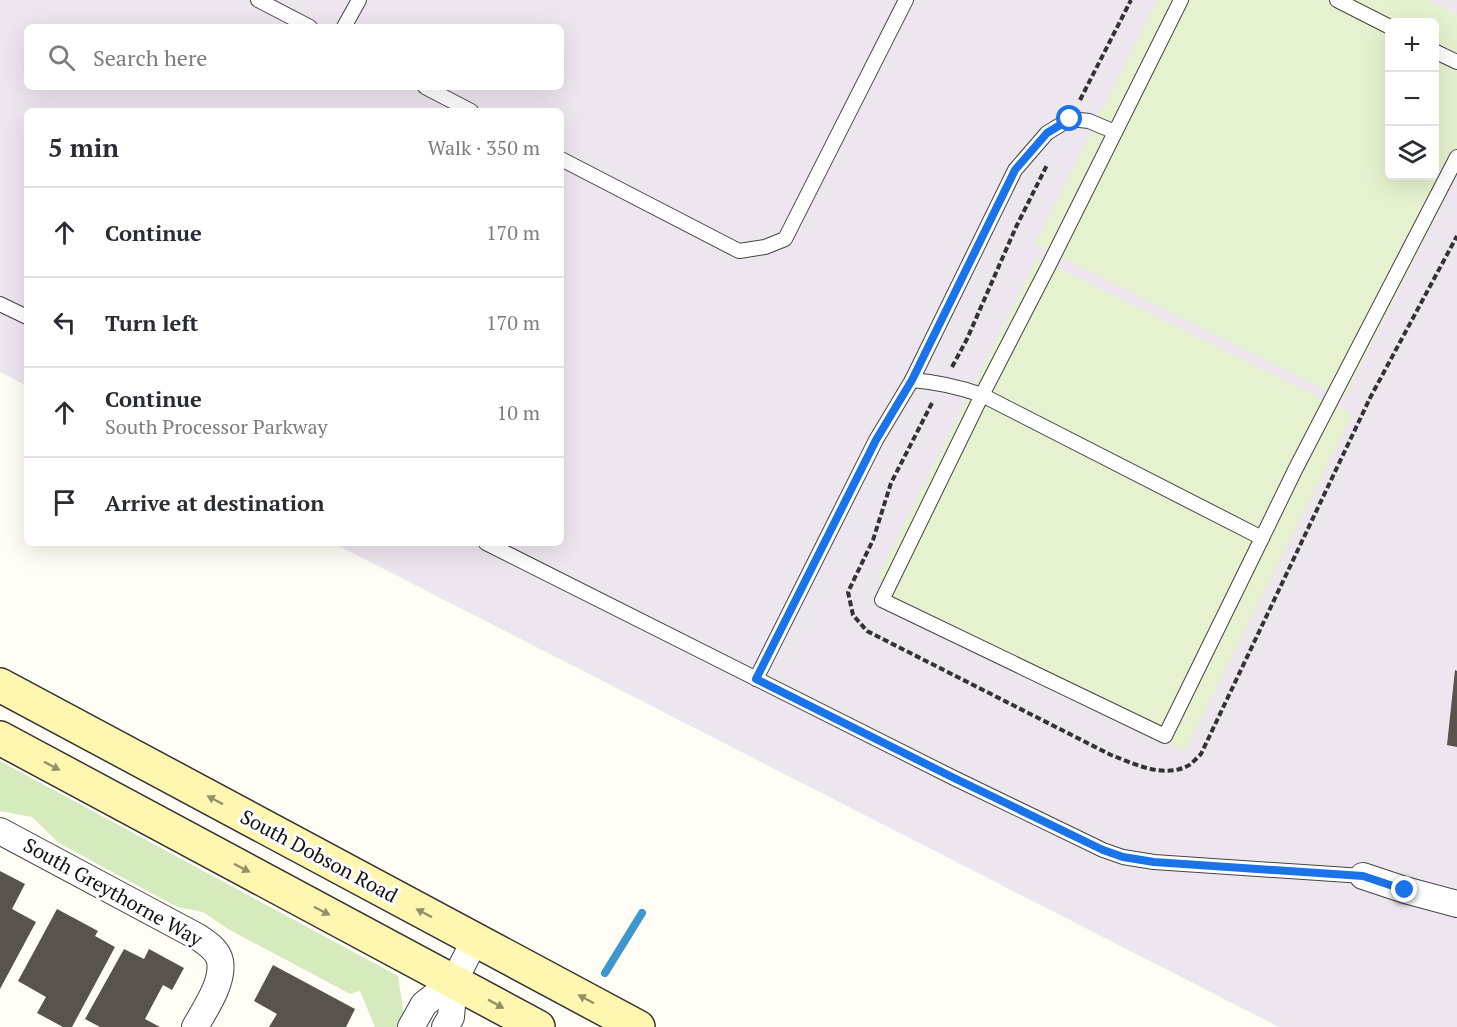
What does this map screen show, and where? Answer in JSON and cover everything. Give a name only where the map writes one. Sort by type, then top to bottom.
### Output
[{"type":"street","name":"South Dobson Road","points":[[0,685],[638,1027]]},
{"type":"street","points":[[0,738],[538,1027]]},
{"type":"street","name":"South Greythorne Way","points":[[0,831],[198,937],[212,947],[220,960],[219,978],[195,1027]]},
{"type":"street","points":[[1363,876],[1457,904]]},
{"type":"street","points":[[445,1027],[451,1017],[454,981],[476,940]]},
{"type":"street","points":[[411,1027],[424,1004],[454,981]]},
{"type":"lane","points":[[258,0],[304,24]]},
{"type":"lane","points":[[346,24],[359,0]]},
{"type":"lane","points":[[564,161],[739,251],[765,247],[785,239],[906,0]]},
{"type":"lane","points":[[1181,0],[982,395],[882,600],[1165,736],[1301,459],[1457,157]]},
{"type":"lane","points":[[1337,0],[1385,25]]},
{"type":"lane","points":[[1439,53],[1457,62]]},
{"type":"lane","points":[[431,90],[465,108]]},
{"type":"lane","points":[[756,679],[876,440],[912,380],[1015,170],[1047,133],[1070,119],[1089,121],[1115,132]]},
{"type":"lane","points":[[0,304],[24,316]]},
{"type":"lane","points":[[912,380],[928,381],[982,395],[1262,538]]},
{"type":"lane","points":[[494,546],[954,778],[1103,850],[1123,857],[1154,862],[1363,876]]},
{"type":"shaded area","points":[[0,0],[1457,0],[1457,1027],[1279,1027],[339,546],[564,546],[564,108],[24,108],[24,384],[0,372]]},
{"type":"green space","points":[[1157,0],[1427,0],[1457,15],[1457,175],[1344,399],[1035,244]]},
{"type":"green space","points":[[1038,258],[1352,414],[1185,751],[887,603],[879,575]]},
{"type":"green space","points":[[0,761],[398,976],[405,1021],[402,1027],[375,1027],[360,991],[350,994],[228,929],[203,912],[177,907],[59,843],[32,817],[0,811]]},
{"type":"building","points":[[1455,670],[1457,671],[1457,747],[1447,745]]},
{"type":"building","points":[[0,871],[25,884],[12,909],[36,922],[0,989]]},
{"type":"building","points":[[57,909],[98,931],[95,936],[115,947],[72,1027],[63,1027],[37,1013],[46,997],[18,981]]},
{"type":"building","points":[[124,949],[144,959],[149,949],[184,968],[172,990],[163,985],[145,1019],[160,1027],[100,1027],[85,1019]]},
{"type":"building","points":[[273,965],[355,1009],[346,1027],[269,1027],[277,1014],[254,1001]]},
{"type":"waterway","points":[[605,973],[642,913]]},
{"type":"route","points":[[1070,119],[1047,133],[1015,170],[912,380],[876,440],[756,679],[954,778],[1103,850],[1123,857],[1154,862],[1363,876],[1405,890]]}]
